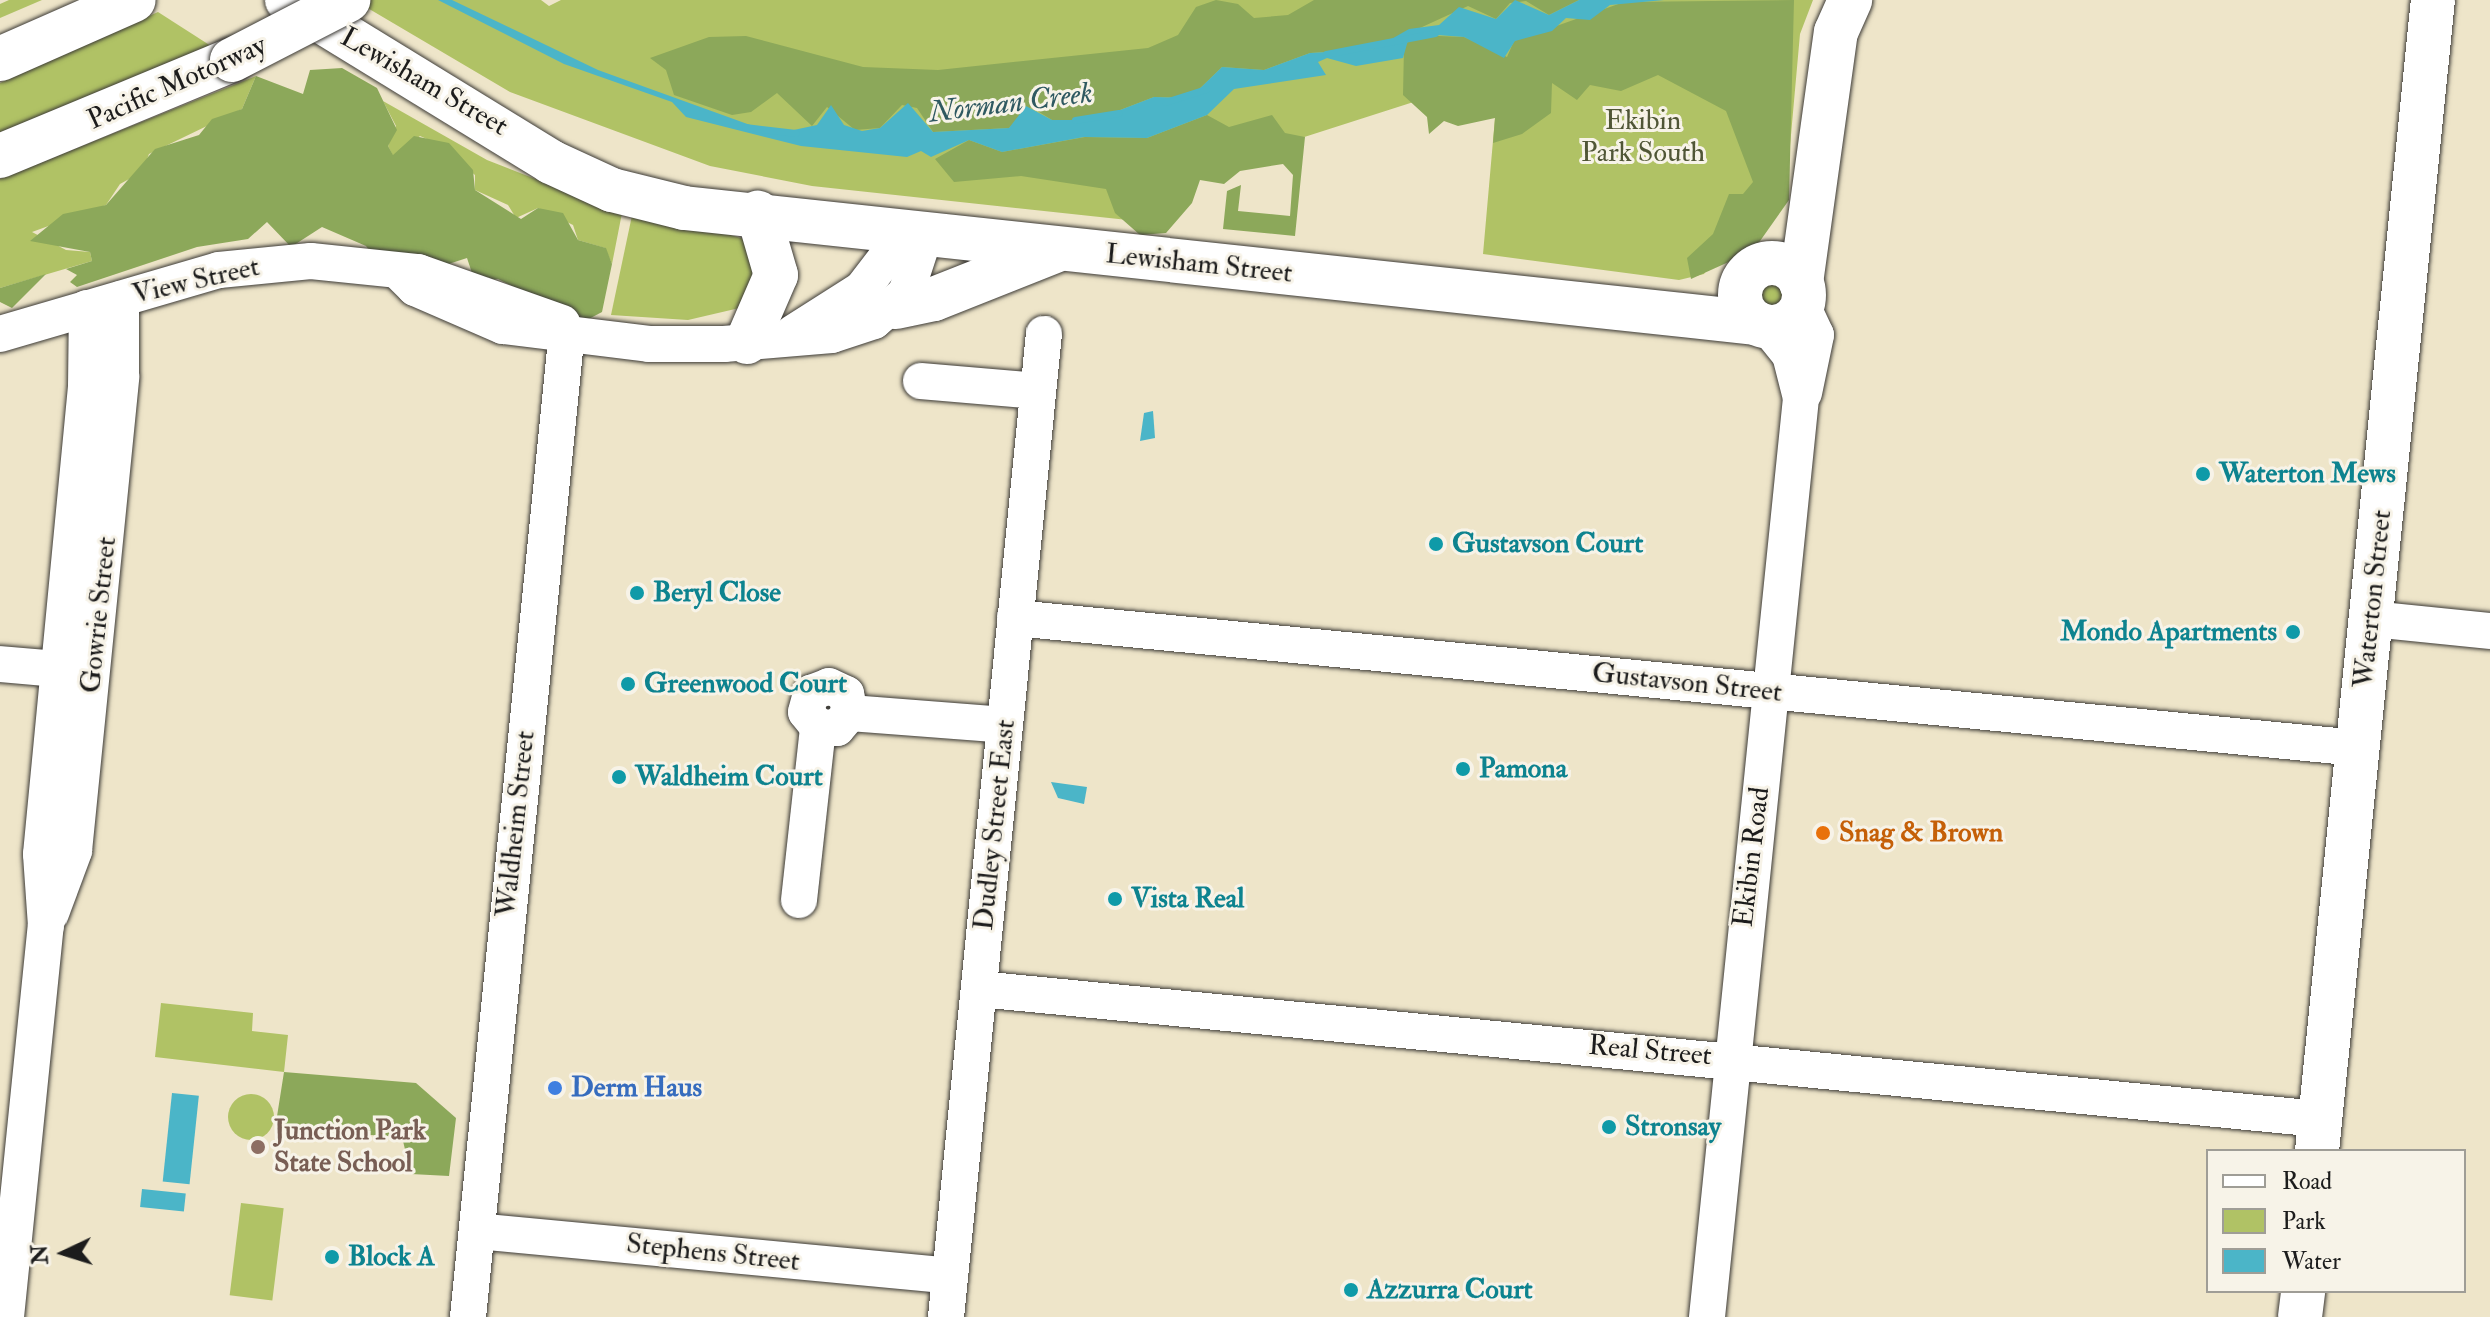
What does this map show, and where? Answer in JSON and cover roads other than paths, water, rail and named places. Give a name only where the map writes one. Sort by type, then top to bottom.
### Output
[{"type":"main road","points":[[0,59],[134,0]]},
{"type":"main road","name":"Lewisham Street","points":[[287,0],[405,76],[521,138],[551,162],[612,190],[684,208],[758,213],[1057,250],[1642,309],[1773,296]]},
{"type":"main road","name":"Pacific Motorway","points":[[0,156],[232,60],[348,0]]},
{"type":"main road","points":[[1773,296],[1816,171],[1836,32],[1850,0]]},
{"type":"main road","name":"Waterton Street","points":[[2319,1135],[2433,0]]},
{"type":"main road","points":[[747,342],[776,275],[758,213]]},
{"type":"main road","points":[[896,307],[934,299],[1057,250]]},
{"type":"main road","points":[[2300,1317],[2303,1293]]},
{"type":"street","points":[[896,307],[915,234]]},
{"type":"street","name":"View Street","points":[[793,333],[862,289],[915,234]]},
{"type":"street","name":"View Street","points":[[0,334],[104,303],[282,261],[401,274],[415,288],[503,326],[567,331],[649,344],[747,342],[793,333],[832,335],[896,307]]},
{"type":"street","name":"Ekibin Road","points":[[1707,1317],[1729,1058],[1772,692],[1801,398],[1812,379],[1816,335],[1773,296]]},
{"type":"street","name":"Gowrie Street","points":[[6,1317],[6,1258],[46,926],[41,854],[57,669],[104,303]]},
{"type":"street","name":"Gowrie Street","points":[[46,926],[74,851],[121,376],[104,303]]},
{"type":"street","name":"Waldheim Street","points":[[468,1317],[567,331]]},
{"type":"street","name":"Dudley Street East","points":[[946,1317],[1044,334]]},
{"type":"street","points":[[921,381],[1038,391]]},
{"type":"street","name":"Gustavson Street","points":[[1015,618],[2358,748]]},
{"type":"street","points":[[2371,619],[2490,631]]},
{"type":"street","points":[[0,664],[57,669]]},
{"type":"street","points":[[799,900],[834,720],[1005,725]]},
{"type":"street","name":"Real Street","points":[[979,989],[1729,1058],[2319,1135]]},
{"type":"street","name":"Stephens Street","points":[[477,1231],[950,1276]]},
{"type":"water","points":[[438,0],[452,0],[598,70],[775,134],[817,125],[831,105],[844,125],[862,131],[880,128],[908,103],[933,132],[1009,128],[1026,106],[1052,120],[1094,120],[1154,97],[1190,98],[1222,67],[1264,70],[1310,53],[1374,49],[1409,29],[1439,25],[1459,7],[1496,19],[1515,0],[1549,15],[1579,0],[1664,0],[1610,5],[1590,20],[1566,18],[1552,31],[1515,41],[1504,58],[1464,37],[1424,34],[1409,37],[1403,58],[1356,66],[1327,58],[1318,62],[1326,75],[1234,89],[1207,115],[1147,138],[1084,137],[1002,152],[969,140],[931,157],[921,151],[907,157],[801,146],[686,117],[672,102],[564,64]]},
{"type":"water","points":[[1153,411],[1155,438],[1140,441],[1144,413]]},
{"type":"water","points":[[1051,782],[1087,787],[1084,804],[1058,798]]},
{"type":"water","points":[[172,1093],[199,1096],[190,1184],[163,1182]]},
{"type":"water","points":[[142,1189],[186,1194],[184,1212],[140,1207]]},
{"type":"waterway","points":[[1326,54],[1435,33]]},
{"type":"waterway","name":"Norman Creek","points":[[1165,102],[1206,89]]},
{"type":"waterway","name":"Norman Creek","points":[[1075,120],[1118,113]]},
{"type":"waterway","name":"Norman Creek","points":[[745,127],[796,133]]},
{"type":"place","name":"Waterton Mews","points":[[2203,474]]},
{"type":"place","name":"Gustavson Court","points":[[1436,544]]},
{"type":"place","name":"Beryl Close","points":[[637,593]]},
{"type":"place","name":"Mondo Apartments","points":[[2293,632]]},
{"type":"place","name":"Greenwood Court","points":[[628,684]]},
{"type":"place","name":"Pamona","points":[[1463,769]]},
{"type":"place","name":"Waldheim Court","points":[[619,777]]},
{"type":"place","name":"Snag & Brown","points":[[1823,833]]},
{"type":"place","name":"Vista Real","points":[[1115,899]]},
{"type":"place","name":"Derm Haus","points":[[555,1088]]},
{"type":"place","name":"Stronsay","points":[[1609,1127]]},
{"type":"place","name":"Junction Park State School","points":[[258,1147]]},
{"type":"place","name":"Block A","points":[[332,1257]]},
{"type":"place","name":"Azzurra Court","points":[[1351,1290]]},
{"type":"park label","name":"Ekibin Park South","points":[[1643,137]]}]
